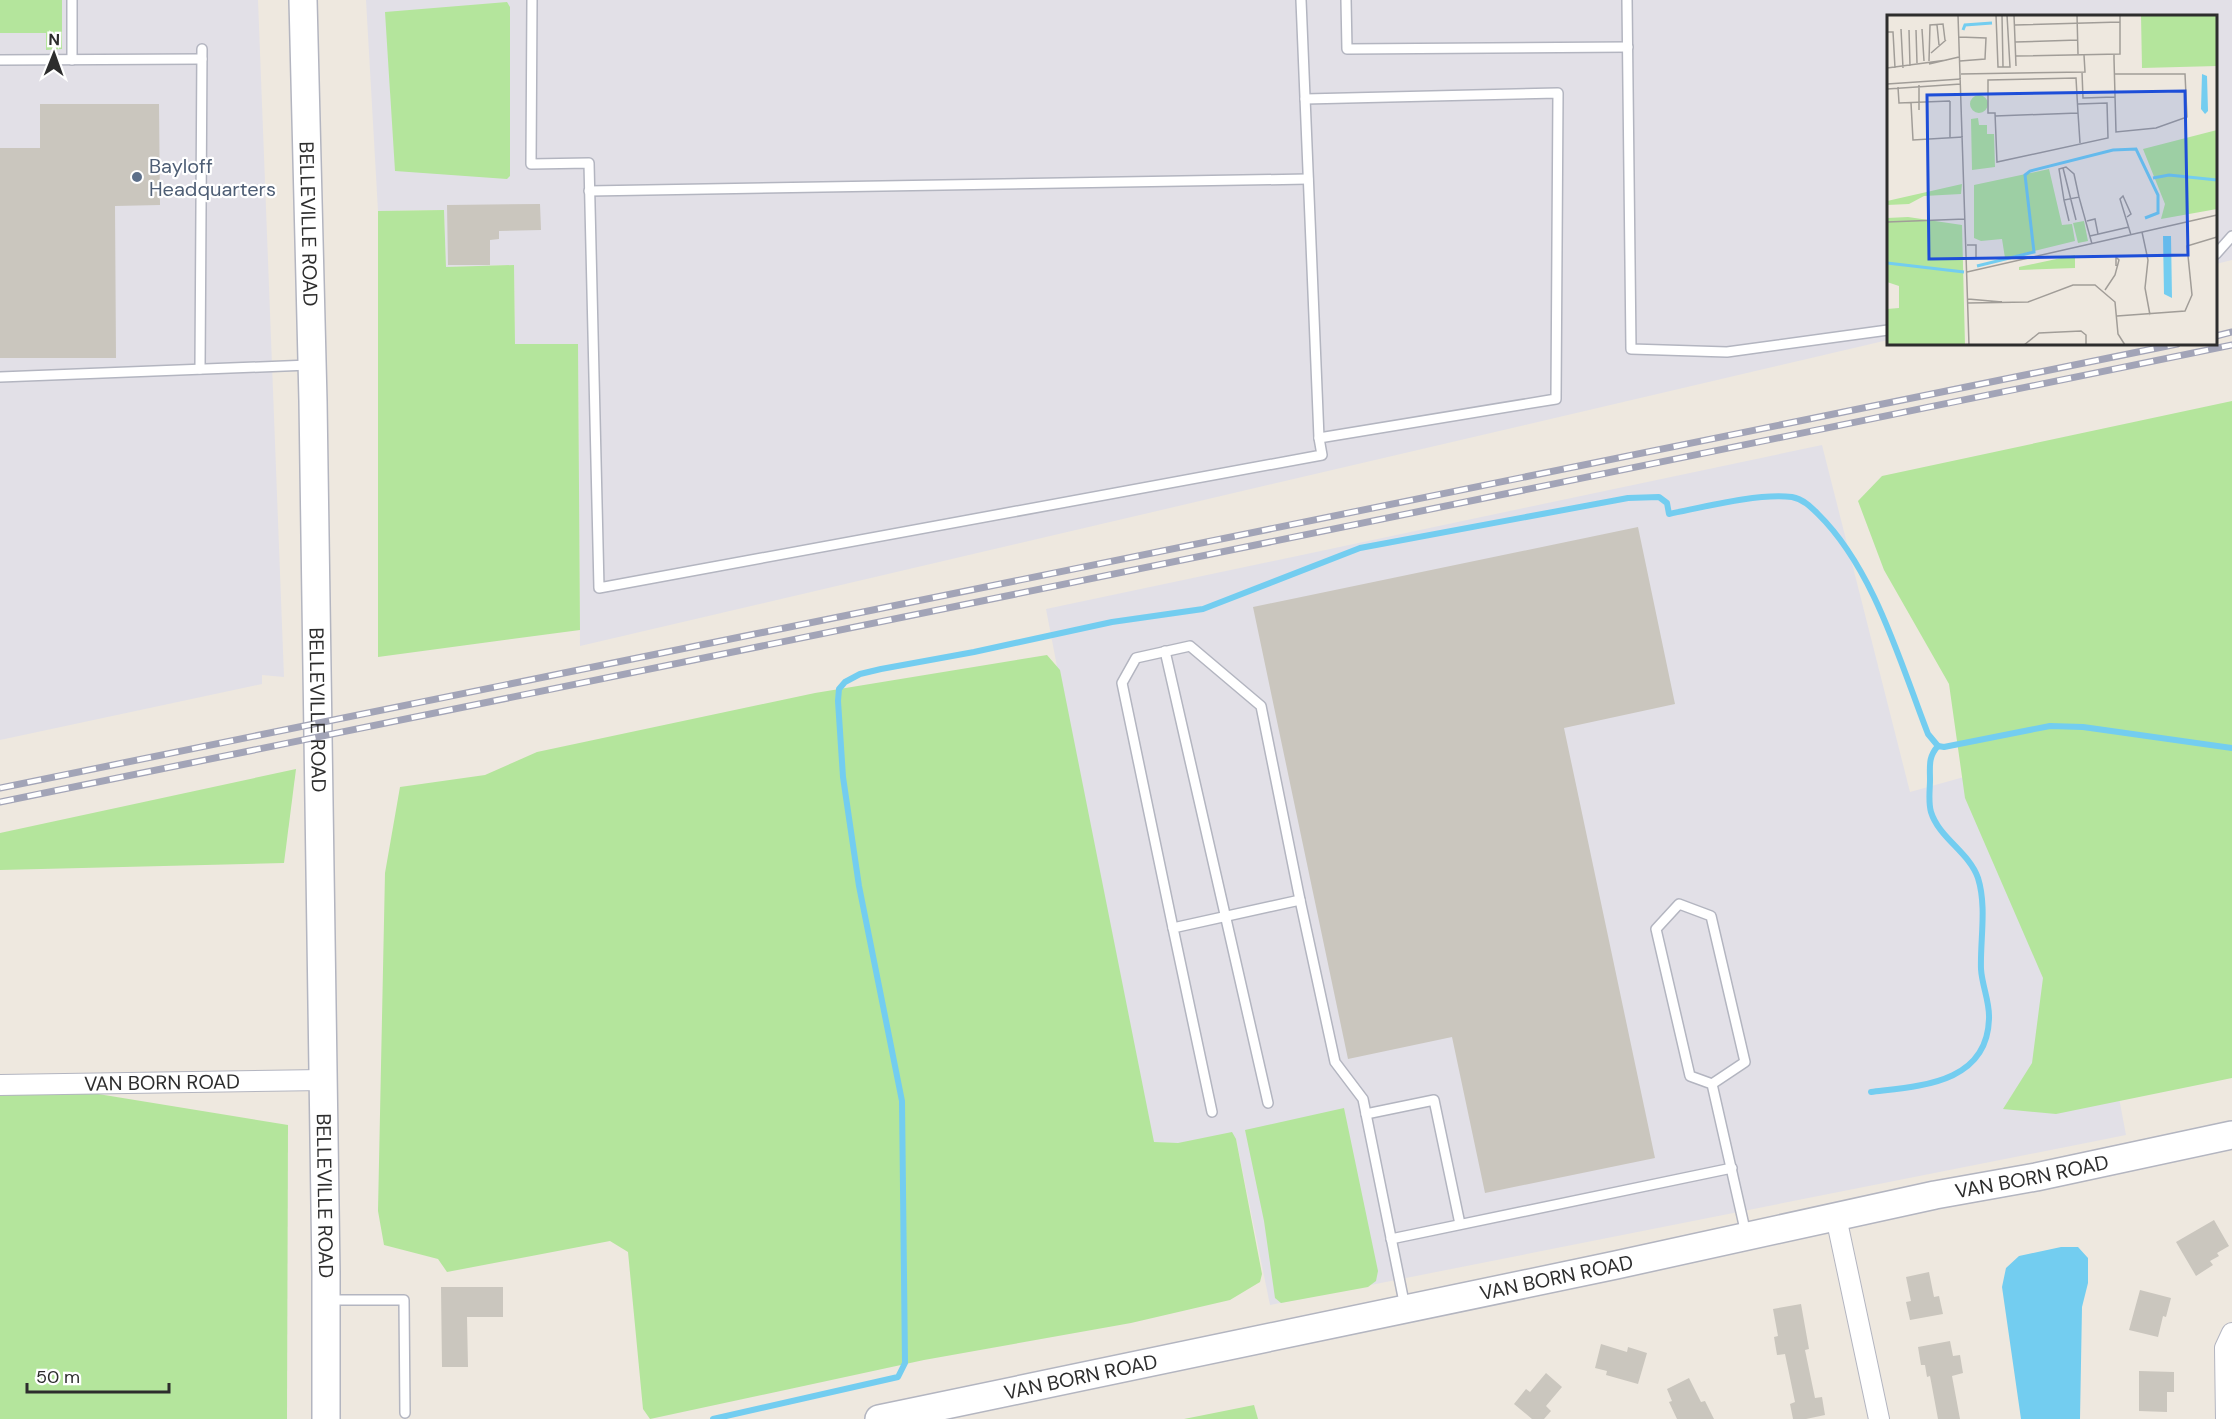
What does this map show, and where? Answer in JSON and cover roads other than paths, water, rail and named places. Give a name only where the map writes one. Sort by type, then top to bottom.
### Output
[{"type":"main road","name":"BELLEVILLE ROAD","points":[[303,0],[323,1080],[326,1419]]},
{"type":"main road","name":"VAN BORN ROAD","points":[[879,1419],[1935,1195],[2036,1178],[2232,1135]]},
{"type":"street","name":"VAN BORN ROAD","points":[[0,1085],[323,1080]]},
{"type":"street","points":[[1836,1217],[1879,1419]]},
{"type":"street","points":[[2226,1419],[2225,1348],[2232,1333]]},
{"type":"lane","points":[[72,0],[72,60]]},
{"type":"lane","points":[[531,0],[531,164],[589,164],[599,588],[1322,455],[1319,438],[1301,0]]},
{"type":"lane","points":[[1346,0],[1347,49],[1628,47]]},
{"type":"lane","points":[[1627,0],[1631,349],[1727,352],[1887,330]]},
{"type":"lane","points":[[0,60],[72,60],[202,54],[200,369]]},
{"type":"lane","points":[[1305,99],[1558,93],[1556,399],[1319,438]]},
{"type":"lane","points":[[589,191],[1308,179]]},
{"type":"lane","points":[[2217,253],[2232,236]]},
{"type":"lane","points":[[0,377],[310,365]]},
{"type":"lane","points":[[1212,1112],[1122,683],[1136,658],[1190,646],[1261,706],[1335,1062],[1363,1099],[1406,1309]]},
{"type":"lane","points":[[1165,651],[1268,1103]]},
{"type":"lane","points":[[1173,928],[1300,900]]},
{"type":"lane","points":[[1679,904],[1711,916],[1745,1062],[1712,1084],[1690,1076],[1656,929],[1679,904]]},
{"type":"lane","points":[[1712,1084],[1746,1236]]},
{"type":"lane","points":[[1366,1114],[1434,1100],[1460,1224]]},
{"type":"lane","points":[[1391,1239],[1732,1168]]},
{"type":"lane","points":[[326,1300],[404,1300],[405,1413]]},
{"type":"water","points":[[2061,1247],[2078,1247],[2088,1258],[2088,1283],[2082,1307],[2080,1419],[2021,1419],[2002,1287],[2006,1268],[2019,1256]]},
{"type":"waterway","points":[[713,1419],[898,1377],[905,1363],[902,1101],[859,886],[843,777],[838,701],[839,689],[845,682],[860,674],[881,669],[974,652],[1112,622],[1203,609],[1360,548],[1628,498],[1659,497],[1667,503],[1669,514],[1714,504],[1778,496],[1796,498],[1810,506],[1838,536],[1855,561],[1884,618],[1928,734],[1938,746]]},
{"type":"waterway","points":[[1871,1092],[1909,1087],[1947,1078],[1963,1069],[1976,1057],[1985,1041],[1989,1013],[1981,969],[1983,912],[1981,889],[1974,869],[1940,830],[1931,812],[1930,762],[1938,746],[1944,747],[2050,726],[2083,727],[2232,748]]},
{"type":"railway","points":[[2217,336],[2232,332]]},
{"type":"railway","points":[[0,788],[2172,345]]},
{"type":"railway","points":[[0,802],[2232,345]]},
{"type":"place","name":"Bayloff Headquarters","points":[[137,177]]}]
